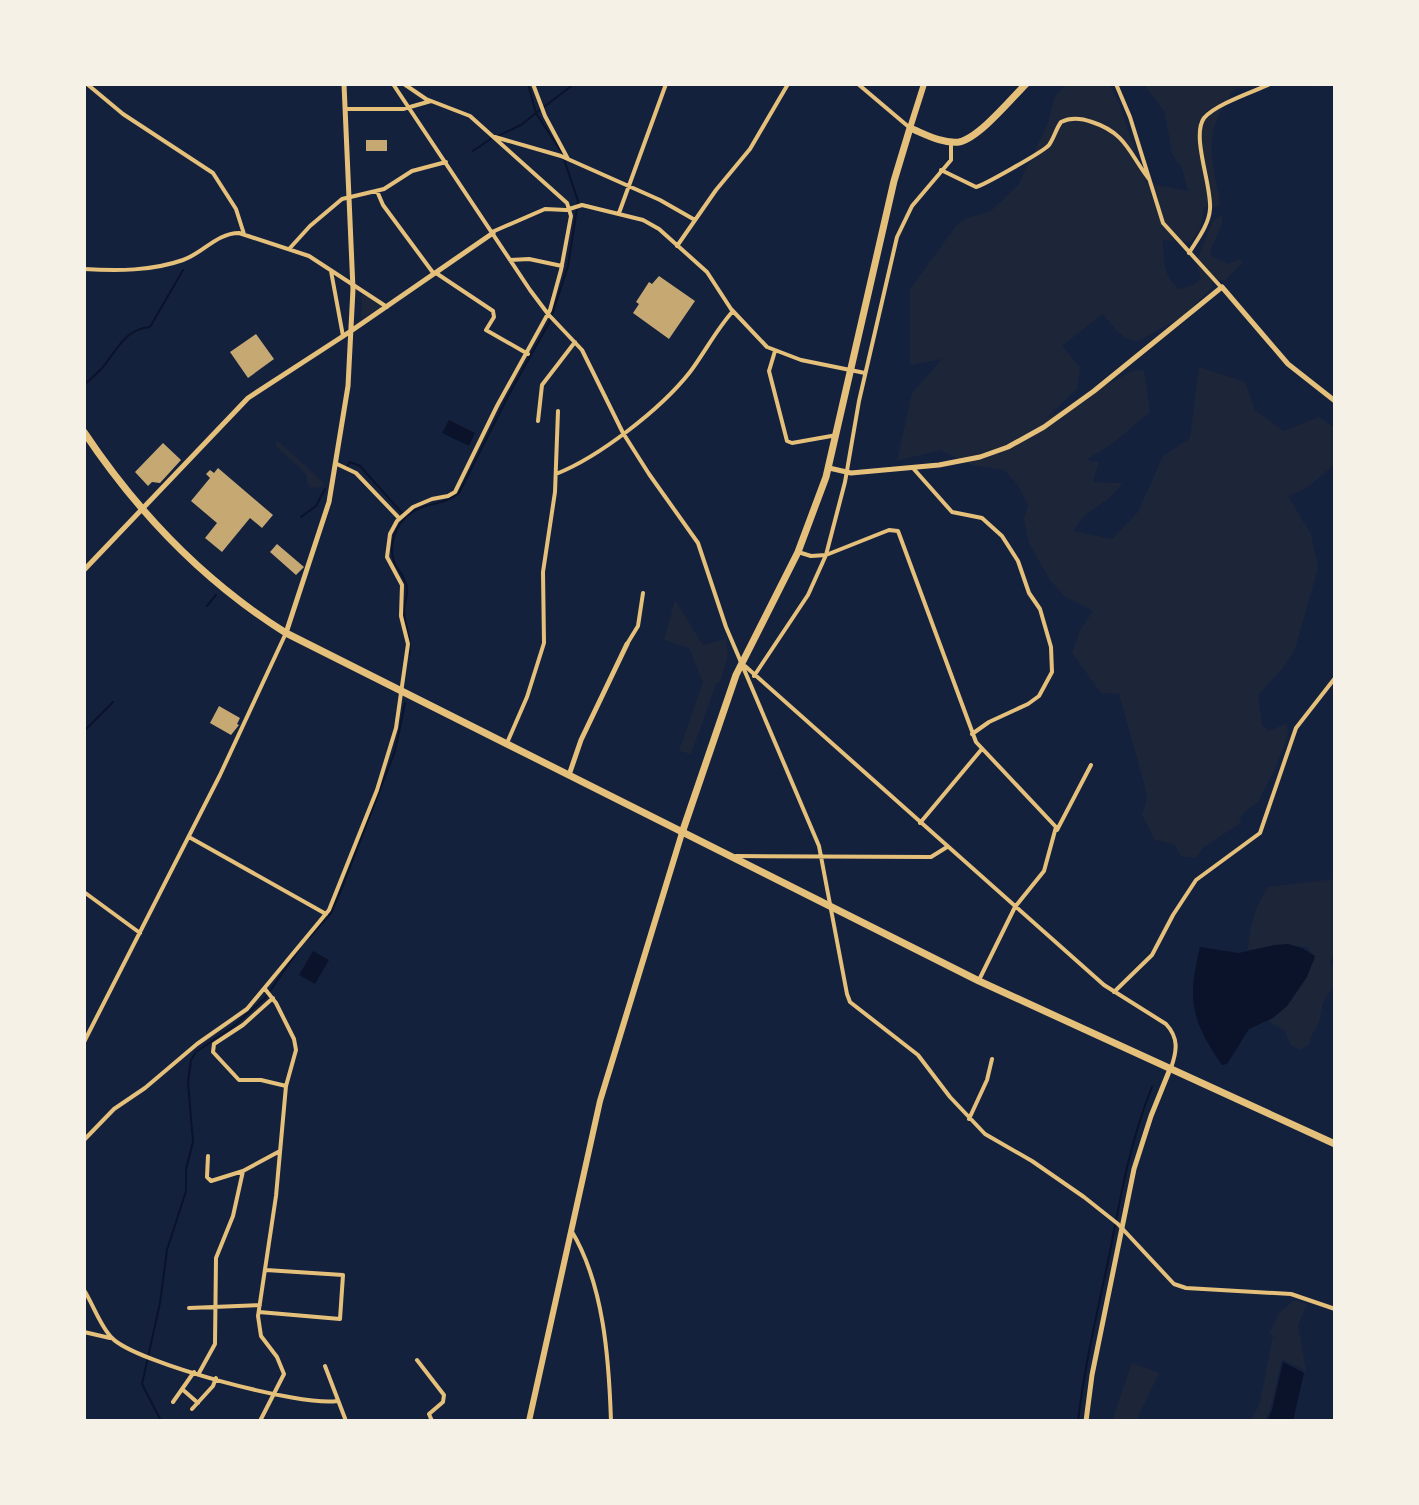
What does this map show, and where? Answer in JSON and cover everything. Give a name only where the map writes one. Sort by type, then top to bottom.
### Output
[{"type":"main road","points":[[529,1421],[600,1101],[682,833],[742,661],[798,552],[829,468],[894,181],[924,84]]},
{"type":"main road","points":[[910,128],[951,142],[961,141],[973,135],[1026,84]]},
{"type":"main road","points":[[84,432],[141,510],[173,544],[210,578],[286,633],[979,981],[1335,1144]]},
{"type":"street","points":[[87,84],[123,114],[213,173],[236,209],[244,234]]},
{"type":"street","points":[[84,1042],[258,698],[286,633],[326,515],[337,464],[352,330],[353,284],[344,84]]},
{"type":"street","points":[[393,84],[510,260],[550,316],[588,359],[623,433],[698,543],[726,627],[821,855],[850,1002],[918,1055],[969,1119],[993,1140],[1068,1185],[1117,1225],[1171,1282],[1179,1286],[1291,1294],[1335,1309]]},
{"type":"street","points":[[84,1140],[114,1109],[145,1088],[197,1044],[239,1016],[326,914],[359,836],[391,745],[407,636],[401,613],[402,585],[388,561],[392,529],[399,518],[421,503],[455,492],[497,406],[550,316],[562,266],[570,208],[559,194],[465,114],[431,101],[404,84]]},
{"type":"street","points":[[533,84],[545,116],[568,159]]},
{"type":"street","points":[[619,214],[666,84]]},
{"type":"street","points":[[677,246],[716,190],[750,149],[788,84]]},
{"type":"street","points":[[858,84],[910,128]]},
{"type":"street","points":[[1116,84],[1130,117],[1163,223],[1281,357],[1335,401]]},
{"type":"street","points":[[1189,253],[1210,211],[1200,137],[1203,120],[1213,110],[1270,84]]},
{"type":"street","points":[[345,109],[410,108],[431,101]]},
{"type":"street","points":[[941,170],[982,187],[998,174],[1042,151],[1061,122],[1076,118],[1106,126],[1122,138],[1149,179]]},
{"type":"street","points":[[492,136],[568,159],[695,220]]},
{"type":"street","points":[[754,676],[808,595],[826,555],[900,227],[912,206],[951,157],[951,142]]},
{"type":"street","points":[[290,248],[310,226],[348,197],[377,191],[412,171],[446,162]]},
{"type":"street","points":[[377,191],[381,202],[435,273],[493,311],[494,317],[486,330],[528,354]]},
{"type":"street","points":[[84,570],[248,398],[387,307],[492,232],[543,209],[589,205],[652,224],[707,272],[733,311],[759,340],[775,351],[865,373]]},
{"type":"street","points":[[84,269],[123,270],[167,265],[188,258],[227,234],[244,234],[309,256],[387,307]]},
{"type":"street","points":[[510,260],[529,259],[562,266]]},
{"type":"street","points":[[331,269],[343,336]]},
{"type":"street","points":[[829,468],[846,473],[939,465],[980,457],[1008,447],[1031,435],[1094,391],[1222,287]]},
{"type":"street","points":[[556,474],[580,462],[650,412],[679,384],[733,311]]},
{"type":"street","points":[[538,421],[542,385],[575,342]]},
{"type":"street","points":[[775,351],[769,371],[787,441],[792,443],[837,435]]},
{"type":"street","points":[[506,745],[527,697],[544,643],[543,572],[556,474],[558,411]]},
{"type":"street","points":[[337,464],[356,473],[399,518]]},
{"type":"street","points":[[912,467],[952,512],[982,518],[1002,536],[1018,561],[1029,593],[1040,609],[1051,647],[1052,675],[1039,696],[972,734]]},
{"type":"street","points":[[798,552],[811,556],[826,555],[889,530],[898,531],[972,734],[981,750],[1055,825],[1056,831]]},
{"type":"street","points":[[569,776],[581,740],[638,626],[643,593]]},
{"type":"street","points":[[742,661],[754,676],[1114,992],[1170,1027],[1176,1045],[1171,1068],[1140,1148],[1117,1225],[1086,1421]]},
{"type":"street","points":[[1114,992],[1152,955],[1196,880],[1260,833],[1296,728],[1335,678]]},
{"type":"street","points":[[920,823],[981,750]]},
{"type":"street","points":[[979,981],[1015,907],[1042,874],[1056,831],[1091,765]]},
{"type":"street","points":[[189,837],[326,914]]},
{"type":"street","points":[[729,856],[931,857],[947,847]]},
{"type":"street","points":[[84,892],[140,933]]},
{"type":"street","points":[[260,1421],[283,1378],[284,1369],[261,1336],[259,1312],[286,1086],[295,1044],[273,998],[265,989]]},
{"type":"street","points":[[273,998],[243,1025],[214,1044],[213,1052],[239,1080],[261,1080],[286,1086]]},
{"type":"street","points":[[84,1028],[93,1025]]},
{"type":"street","points":[[969,1119],[987,1080],[992,1059]]},
{"type":"street","points":[[208,1156],[207,1177],[211,1181],[243,1171],[280,1151]]},
{"type":"street","points":[[173,1402],[197,1373],[215,1344],[216,1258],[233,1216],[243,1171]]},
{"type":"street","points":[[570,1228],[581,1249],[602,1322],[609,1368],[611,1421]]},
{"type":"street","points":[[259,1312],[340,1319],[343,1275],[266,1270]]},
{"type":"street","points":[[84,1290],[112,1338]]},
{"type":"street","points":[[189,1308],[260,1305]]},
{"type":"street","points":[[84,1332],[112,1338],[137,1352],[197,1373],[273,1393],[337,1401]]},
{"type":"street","points":[[417,1360],[444,1395],[443,1402],[429,1414],[432,1421]]},
{"type":"street","points":[[325,1366],[346,1421]]},
{"type":"street","points":[[192,1409],[213,1386],[216,1378]]},
{"type":"street","points":[[182,1389],[198,1403]]},
{"type":"shaded area","points":[[1065,84],[1109,84],[1120,106],[1146,183],[1188,191],[1182,168],[1172,154],[1165,113],[1144,84],[1330,84],[1323,87],[1268,85],[1235,89],[1217,118],[1213,131],[1212,156],[1220,204],[1204,207],[1200,229],[1191,242],[1163,240],[1163,247],[1170,280],[1180,289],[1193,285],[1201,279],[1196,262],[1213,221],[1221,215],[1223,222],[1210,252],[1212,257],[1229,264],[1239,259],[1243,263],[1225,280],[1212,280],[1211,288],[1184,316],[1138,341],[1122,335],[1103,314],[1062,346],[1080,367],[1077,389],[1045,419],[1132,371],[1144,370],[1150,412],[1112,444],[1086,460],[1099,462],[1093,482],[1122,483],[1079,522],[1074,531],[1112,539],[1138,512],[1163,456],[1190,438],[1199,367],[1245,382],[1255,410],[1284,431],[1319,417],[1335,428],[1335,464],[1307,488],[1288,496],[1311,534],[1318,568],[1295,649],[1282,669],[1258,695],[1262,725],[1269,731],[1287,723],[1288,736],[1258,802],[1242,814],[1239,824],[1204,847],[1195,858],[1181,856],[1174,844],[1155,840],[1142,814],[1147,799],[1145,787],[1119,694],[1101,693],[1072,653],[1080,630],[1093,611],[1064,596],[1050,580],[1029,543],[1024,519],[1028,505],[1018,485],[1004,470],[971,465],[940,450],[897,461],[912,393],[942,359],[910,365],[910,289],[956,226],[964,219],[991,211],[1019,184],[1048,123],[1054,99]]},
{"type":"shaded area","points":[[362,292],[383,306],[361,319]]},
{"type":"shaded area","points":[[449,420],[475,433],[469,446],[442,433]]},
{"type":"shaded area","points":[[277,440],[322,481],[324,487],[311,488],[307,475],[275,445]]},
{"type":"shaded area","points":[[675,600],[703,645],[726,639],[728,656],[691,754],[679,751],[703,682],[689,648],[664,640]]},
{"type":"shaded area","points":[[1335,879],[1335,951],[1330,963],[1336,980],[1323,1003],[1309,1045],[1300,1050],[1290,1045],[1285,1031],[1268,1021],[1305,978],[1315,959],[1308,947],[1248,949],[1250,932],[1256,909],[1268,887]]},
{"type":"shaded area","points":[[1288,944],[1315,956],[1307,977],[1287,1006],[1273,1018],[1249,1029],[1227,1064],[1222,1065],[1204,1035],[1194,1009],[1194,981],[1200,947],[1239,953]]},
{"type":"shaded area","points":[[313,951],[329,960],[315,984],[299,975]]},
{"type":"shaded area","points":[[1295,1300],[1307,1304],[1298,1325],[1306,1371],[1282,1359],[1270,1410],[1264,1421],[1251,1421],[1260,1403],[1273,1336],[1279,1337],[1269,1334],[1280,1312]]},
{"type":"shaded area","points":[[1283,1362],[1304,1373],[1293,1421],[1267,1421],[1272,1410]]},
{"type":"shaded area","points":[[1132,1363],[1159,1373],[1136,1421],[1112,1421]]},
{"type":"building","points":[[366,140],[387,140],[387,151],[366,151]]},
{"type":"building","points":[[659,276],[695,301],[669,339],[633,313],[649,282],[652,284]]},
{"type":"building","points":[[256,334],[274,359],[248,378],[230,352]]},
{"type":"building","points":[[163,443],[181,460],[160,483],[152,482],[148,486],[135,472]]},
{"type":"building","points":[[218,468],[273,515],[262,528],[250,518],[222,552],[205,538],[217,523],[191,501],[210,478],[206,474],[210,470],[214,473]]},
{"type":"building","points":[[277,544],[304,567],[296,575],[270,552]]},
{"type":"building","points":[[219,706],[240,718],[231,735],[210,723]]},
{"type":"waterway","points":[[498,136],[521,125],[536,113],[528,84]]},
{"type":"waterway","points":[[409,655],[404,612],[407,588],[394,560],[392,548],[395,535],[410,513],[459,493],[550,321],[568,266],[578,201],[562,153],[536,113],[574,84]]},
{"type":"waterway","points":[[473,151],[492,138]]},
{"type":"waterway","points":[[84,385],[128,336],[150,327],[183,270]]},
{"type":"waterway","points":[[346,468],[350,462],[360,466],[402,513]]},
{"type":"waterway","points":[[301,517],[316,506],[325,489]]},
{"type":"waterway","points":[[207,606],[216,595]]},
{"type":"waterway","points":[[84,731],[113,702]]},
{"type":"waterway","points":[[310,937],[331,913],[342,888],[395,751],[405,703]]},
{"type":"waterway","points":[[161,1421],[142,1384],[160,1303],[167,1250],[186,1191],[186,1169],[193,1142],[188,1082],[191,1060],[196,1052],[235,1025],[265,998],[300,948]]},
{"type":"waterway","points":[[1078,1421],[1088,1355],[1123,1186],[1132,1146],[1152,1087]]}]
